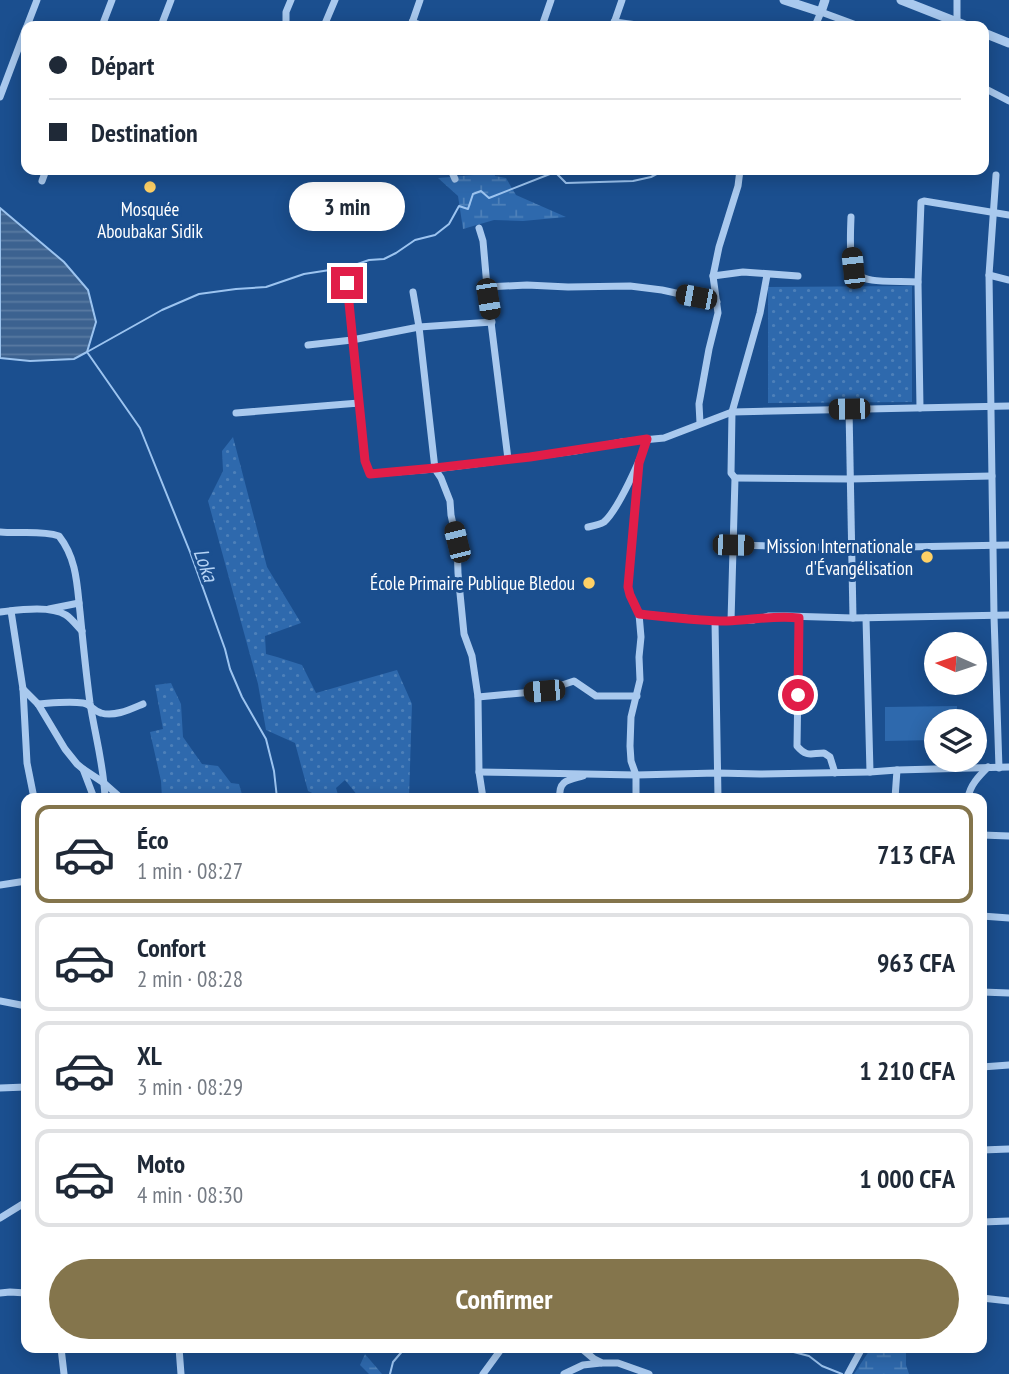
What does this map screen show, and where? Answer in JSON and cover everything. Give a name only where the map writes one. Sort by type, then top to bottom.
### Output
[{"type":"street","points":[[29,21],[37,0]]},
{"type":"street","points":[[104,21],[112,0]]},
{"type":"street","points":[[163,21],[170,0]]},
{"type":"street","points":[[286,21],[291,0]]},
{"type":"street","points":[[326,21],[335,0]]},
{"type":"street","points":[[413,21],[420,0]]},
{"type":"street","points":[[544,21],[551,0]]},
{"type":"street","points":[[614,21],[622,0]]},
{"type":"street","points":[[784,0],[839,21]]},
{"type":"street","points":[[817,21],[825,0]]},
{"type":"street","points":[[901,0],[954,21]]},
{"type":"street","points":[[957,0],[957,21]]},
{"type":"street","points":[[989,35],[1009,43]]},
{"type":"street","points":[[0,97],[21,43]]},
{"type":"street","points":[[989,91],[1009,101]]},
{"type":"street","points":[[41,181],[44,175]]},
{"type":"street","points":[[453,175],[455,179]]},
{"type":"street","points":[[700,423],[699,404],[718,313],[713,276],[739,175]]},
{"type":"street","points":[[996,175],[989,275],[999,768]]},
{"type":"street","points":[[920,408],[918,282],[921,202],[1009,215]]},
{"type":"street","points":[[851,217],[850,240],[853,268],[857,275],[866,280],[918,282]]},
{"type":"street","points":[[479,228],[483,241],[508,459]]},
{"type":"street","points":[[713,276],[743,272],[798,276]]},
{"type":"street","points":[[731,621],[735,478],[731,474],[732,412],[760,313],[767,275]]},
{"type":"street","points":[[989,275],[1009,279]]},
{"type":"street","points":[[347,283],[365,461],[370,474],[664,438],[732,412],[1009,406]]},
{"type":"street","points":[[487,287],[630,286],[717,302]]},
{"type":"street","points":[[413,292],[435,468],[450,502],[450,515],[457,542],[464,634],[478,697],[479,772],[482,793]]},
{"type":"street","points":[[308,345],[352,340],[419,327],[492,322]]},
{"type":"street","points":[[236,413],[359,403]]},
{"type":"street","points":[[849,409],[853,618]]},
{"type":"street","points":[[588,527],[604,522],[614,510],[639,463],[647,439]]},
{"type":"street","points":[[636,793],[636,775],[630,746],[631,717],[640,680],[641,637],[639,614],[628,587],[639,463]]},
{"type":"street","points":[[735,478],[992,476]]},
{"type":"street","points":[[0,532],[49,533],[59,536],[72,557],[90,705],[105,793]]},
{"type":"street","points":[[733,545],[851,548],[1009,545]]},
{"type":"street","points":[[45,610],[79,603]]},
{"type":"street","points":[[11,611],[23,689],[27,763],[34,793]]},
{"type":"street","points":[[0,612],[54,611],[66,615],[82,632]]},
{"type":"street","points":[[639,614],[715,621],[769,617],[1009,615]]},
{"type":"street","points":[[799,618],[797,746],[802,752],[812,755],[824,753],[830,757],[835,773]]},
{"type":"street","points":[[866,618],[870,772]]},
{"type":"street","points":[[715,621],[718,793]]},
{"type":"street","points":[[478,697],[544,691],[574,681],[596,695],[637,696]]},
{"type":"street","points":[[23,689],[38,704],[76,764],[115,793]]},
{"type":"street","points":[[38,704],[80,703],[90,705],[97,712],[112,713],[144,704]]},
{"type":"street","points":[[969,793],[988,767]]},
{"type":"street","points":[[479,772],[760,774],[1009,767]]},
{"type":"street","points":[[83,769],[92,793]]},
{"type":"street","points":[[895,793],[897,770]]},
{"type":"street","points":[[560,793],[560,787],[565,781],[590,774]]},
{"type":"street","points":[[987,835],[1009,836]]},
{"type":"street","points":[[0,885],[21,882]]},
{"type":"street","points":[[987,916],[1009,918]]},
{"type":"street","points":[[987,992],[1009,993]]},
{"type":"street","points":[[0,1001],[21,1005]]},
{"type":"street","points":[[987,1067],[1009,1065]]},
{"type":"street","points":[[0,1088],[21,1087]]},
{"type":"street","points":[[987,1150],[1009,1149]]},
{"type":"street","points":[[0,1218],[21,1205]]},
{"type":"street","points":[[987,1222],[1009,1221]]},
{"type":"street","points":[[0,1293],[21,1293]]},
{"type":"street","points":[[987,1299],[1009,1301]]},
{"type":"street","points":[[62,1353],[64,1374]]},
{"type":"street","points":[[179,1353],[181,1374]]},
{"type":"street","points":[[483,1374],[498,1353]]},
{"type":"street","points":[[588,1353],[602,1363]]},
{"type":"street","points":[[848,1374],[859,1353]]},
{"type":"street","points":[[564,1374],[583,1365],[602,1363],[618,1363],[649,1374]]},
{"type":"green space","points":[[495,175],[506,178],[516,195],[566,217],[523,221],[494,220],[463,229],[458,196],[438,178]]},
{"type":"green space","points":[[912,286],[912,402],[768,403],[768,287]]},
{"type":"green space","points":[[233,437],[267,567],[301,623],[265,636],[266,654],[302,665],[316,693],[397,670],[412,704],[409,793],[356,793],[345,780],[336,788],[338,793],[312,793],[308,791],[295,743],[266,730],[258,684],[208,501],[223,471],[222,451]]},
{"type":"green space","points":[[171,683],[181,704],[183,737],[202,764],[218,766],[231,783],[239,784],[242,793],[162,793],[150,732],[163,729],[155,685]]},
{"type":"green space","points":[[957,706],[957,709],[924,709],[924,740],[885,741],[885,707]]},
{"type":"green space","points":[[868,1353],[906,1353],[909,1374],[854,1374]]},
{"type":"green space","points":[[365,1354],[382,1374],[369,1374],[360,1365]]},
{"type":"shaded area","points":[[0,208],[64,262],[88,290],[96,322],[87,352],[74,359],[30,361],[0,358]]},
{"type":"waterway","name":"Loka","points":[[276,793],[266,739],[242,697],[230,669],[190,552],[140,428],[87,352],[162,310],[199,294],[266,287],[304,274],[384,259],[415,240],[435,235],[449,224],[459,206],[468,209],[473,194],[481,191],[489,198],[547,175]]},
{"type":"waterway","points":[[558,175],[566,183],[633,181],[655,175]]},
{"type":"waterway","points":[[390,1374],[393,1362],[401,1353]]},
{"type":"waterway","points":[[797,1353],[809,1356],[822,1366],[842,1374]]},
{"type":"place","name":"Mosquée Aboubakar Sidik","points":[[150,187]]},
{"type":"place","name":"Mission Internationale d'Évangélisation","points":[[927,557]]},
{"type":"place","name":"École Primaire Publique Bledou","points":[[589,583]]},
{"type":"route","points":[[347,283],[365,461],[370,474],[530,457],[647,439],[639,463],[628,587],[639,614],[715,621],[787,616],[799,618],[798,695]]}]
